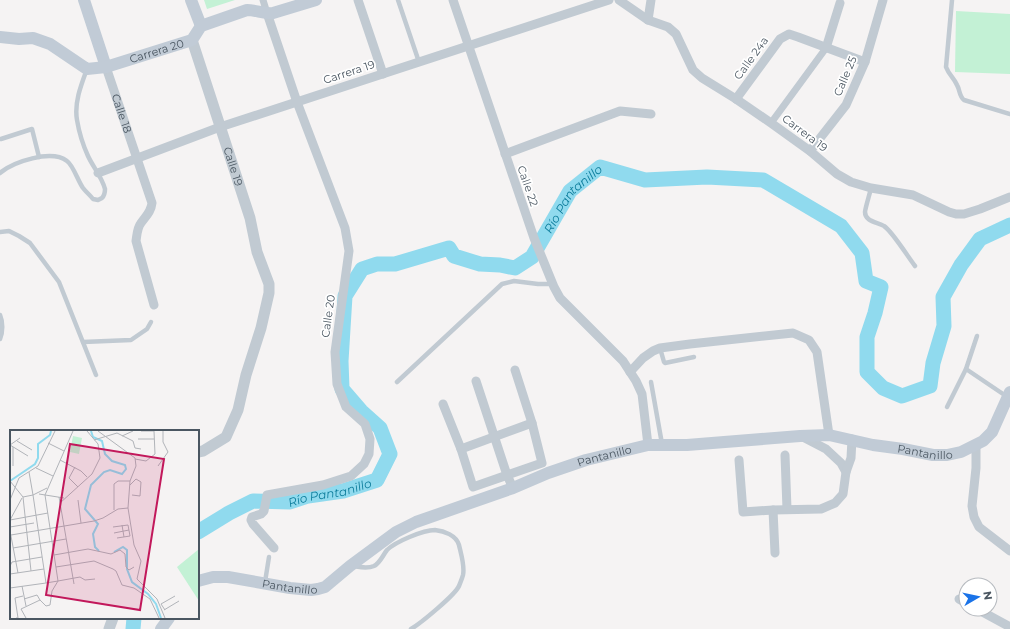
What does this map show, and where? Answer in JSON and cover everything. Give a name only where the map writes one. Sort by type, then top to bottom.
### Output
[{"type":"main road","name":"Calle 18","points":[[84,0],[106,67]]},
{"type":"main road","points":[[191,0],[201,26],[247,10],[267,14],[316,0]]},
{"type":"main road","name":"Carrera 20","points":[[87,68],[106,67],[192,40],[201,26]]},
{"type":"main road","points":[[0,37],[18,39],[33,38],[50,44],[87,68]]},
{"type":"main road","name":"Pantanillo","points":[[199,581],[213,577],[228,576],[265,584],[300,589],[318,589],[325,587],[350,566],[396,532],[416,522],[513,488],[548,473],[586,460],[648,445],[687,445],[829,435],[873,445],[933,455],[961,452],[983,441],[992,432],[1009,395]]},
{"type":"main road","points":[[161,629],[168,619]]},
{"type":"street","name":"Calle 20","points":[[263,0],[297,102],[345,228],[349,251],[335,352],[337,384],[346,407],[365,424],[370,439],[370,454],[364,464],[351,476],[323,485],[267,495],[264,511],[261,514],[252,517],[251,520],[274,548]]},
{"type":"street","points":[[358,0],[383,74]]},
{"type":"street","name":"Calle 22","points":[[453,0],[534,238],[552,284],[560,298],[623,361],[630,372],[642,394],[648,445]]},
{"type":"street","name":"Carrera 19","points":[[98,173],[220,126],[610,0]]},
{"type":"street","name":"Carrera 19","points":[[619,0],[648,20],[668,27],[676,34],[693,70],[702,78],[771,123],[810,151],[837,174],[851,182],[871,188],[913,195],[956,214],[964,214],[980,209],[1010,196]]},
{"type":"street","points":[[648,20],[651,0]]},
{"type":"street","name":"Calle 25","points":[[810,151],[846,105],[865,62],[883,0]]},
{"type":"street","points":[[771,123],[826,48],[840,3]]},
{"type":"street","name":"Calle 24a","points":[[736,99],[780,39],[789,34],[826,48]]},
{"type":"street","name":"Calle 19","points":[[192,40],[250,218],[257,252],[269,284],[269,294],[261,328],[246,375],[238,410],[226,437],[203,451],[199,452]]},
{"type":"street","points":[[826,48],[865,62]]},
{"type":"street","name":"Calle 18","points":[[106,67],[152,203],[150,212],[140,224],[136,241],[154,305]]},
{"type":"street","points":[[505,154],[620,111],[651,114]]},
{"type":"street","points":[[630,372],[643,358],[660,348],[793,333],[808,340],[817,352],[829,435]]},
{"type":"street","points":[[623,361],[643,358]]},
{"type":"street","points":[[444,404],[461,449],[473,487],[542,463],[532,423],[515,370]]},
{"type":"street","points":[[476,381],[513,488]]},
{"type":"street","points":[[461,449],[532,423]]},
{"type":"street","points":[[800,436],[826,449],[840,463],[846,472]]},
{"type":"street","points":[[739,460],[743,512],[787,509],[821,509],[835,503],[842,494],[846,472],[851,458],[852,439]]},
{"type":"street","points":[[976,444],[976,468],[972,506],[974,517],[979,527],[1010,551]]},
{"type":"street","points":[[785,455],[787,509]]},
{"type":"street","points":[[773,510],[775,553]]},
{"type":"street","points":[[992,617],[1010,627]]},
{"type":"street","points":[[109,629],[113,619]]},
{"type":"lane","points":[[398,0],[418,62]]},
{"type":"lane","points":[[952,0],[946,67],[948,73],[957,84],[960,97],[964,100],[1010,114]]},
{"type":"lane","points":[[0,174],[5,169],[26,160],[45,156],[62,158],[69,161],[82,187],[93,199],[98,200],[102,198],[105,190],[98,173],[88,156],[77,120],[76,108],[81,84],[87,68]]},
{"type":"lane","points":[[1,139],[32,129],[39,157]]},
{"type":"lane","points":[[871,188],[865,212],[867,218],[884,226],[890,232],[914,266]]},
{"type":"lane","points":[[0,232],[9,231],[30,243],[55,276],[59,282],[96,374]]},
{"type":"lane","points":[[397,382],[502,284],[514,281],[552,284]]},
{"type":"lane","points":[[0,315],[2,321],[2,336],[0,339]]},
{"type":"lane","points":[[83,342],[131,340],[147,329],[151,322]]},
{"type":"lane","points":[[947,407],[966,369],[976,336]]},
{"type":"lane","points":[[660,348],[665,363],[694,357]]},
{"type":"lane","points":[[966,369],[1009,395]]},
{"type":"lane","points":[[651,382],[663,446]]},
{"type":"lane","points":[[350,566],[368,568],[373,567],[388,550],[397,543],[415,535],[434,530],[445,532],[453,536],[458,543],[463,564],[463,574],[457,591],[411,629]]},
{"type":"lane","points":[[265,584],[269,557]]},
{"type":"green space","points":[[204,0],[235,0],[207,9]]},
{"type":"green space","points":[[956,11],[1010,14],[1010,74],[955,72]]},
{"type":"waterway","name":"Río Pantanillo","points":[[199,531],[229,513],[253,501],[290,502],[308,496],[343,491],[377,480],[390,454],[380,428],[361,411],[342,389],[341,361],[345,296],[362,269],[377,264],[395,264],[449,248],[454,256],[480,264],[500,265],[515,268],[532,257],[570,191],[600,167],[645,180],[707,177],[763,180],[841,226],[862,253],[866,281],[881,287],[875,313],[867,337],[867,372],[883,388],[902,396],[930,386],[933,363],[944,326],[943,297],[961,265],[980,239],[1010,225]]},
{"type":"waterway","name":"Río Pantanillo","points":[[133,629],[134,619]]}]
